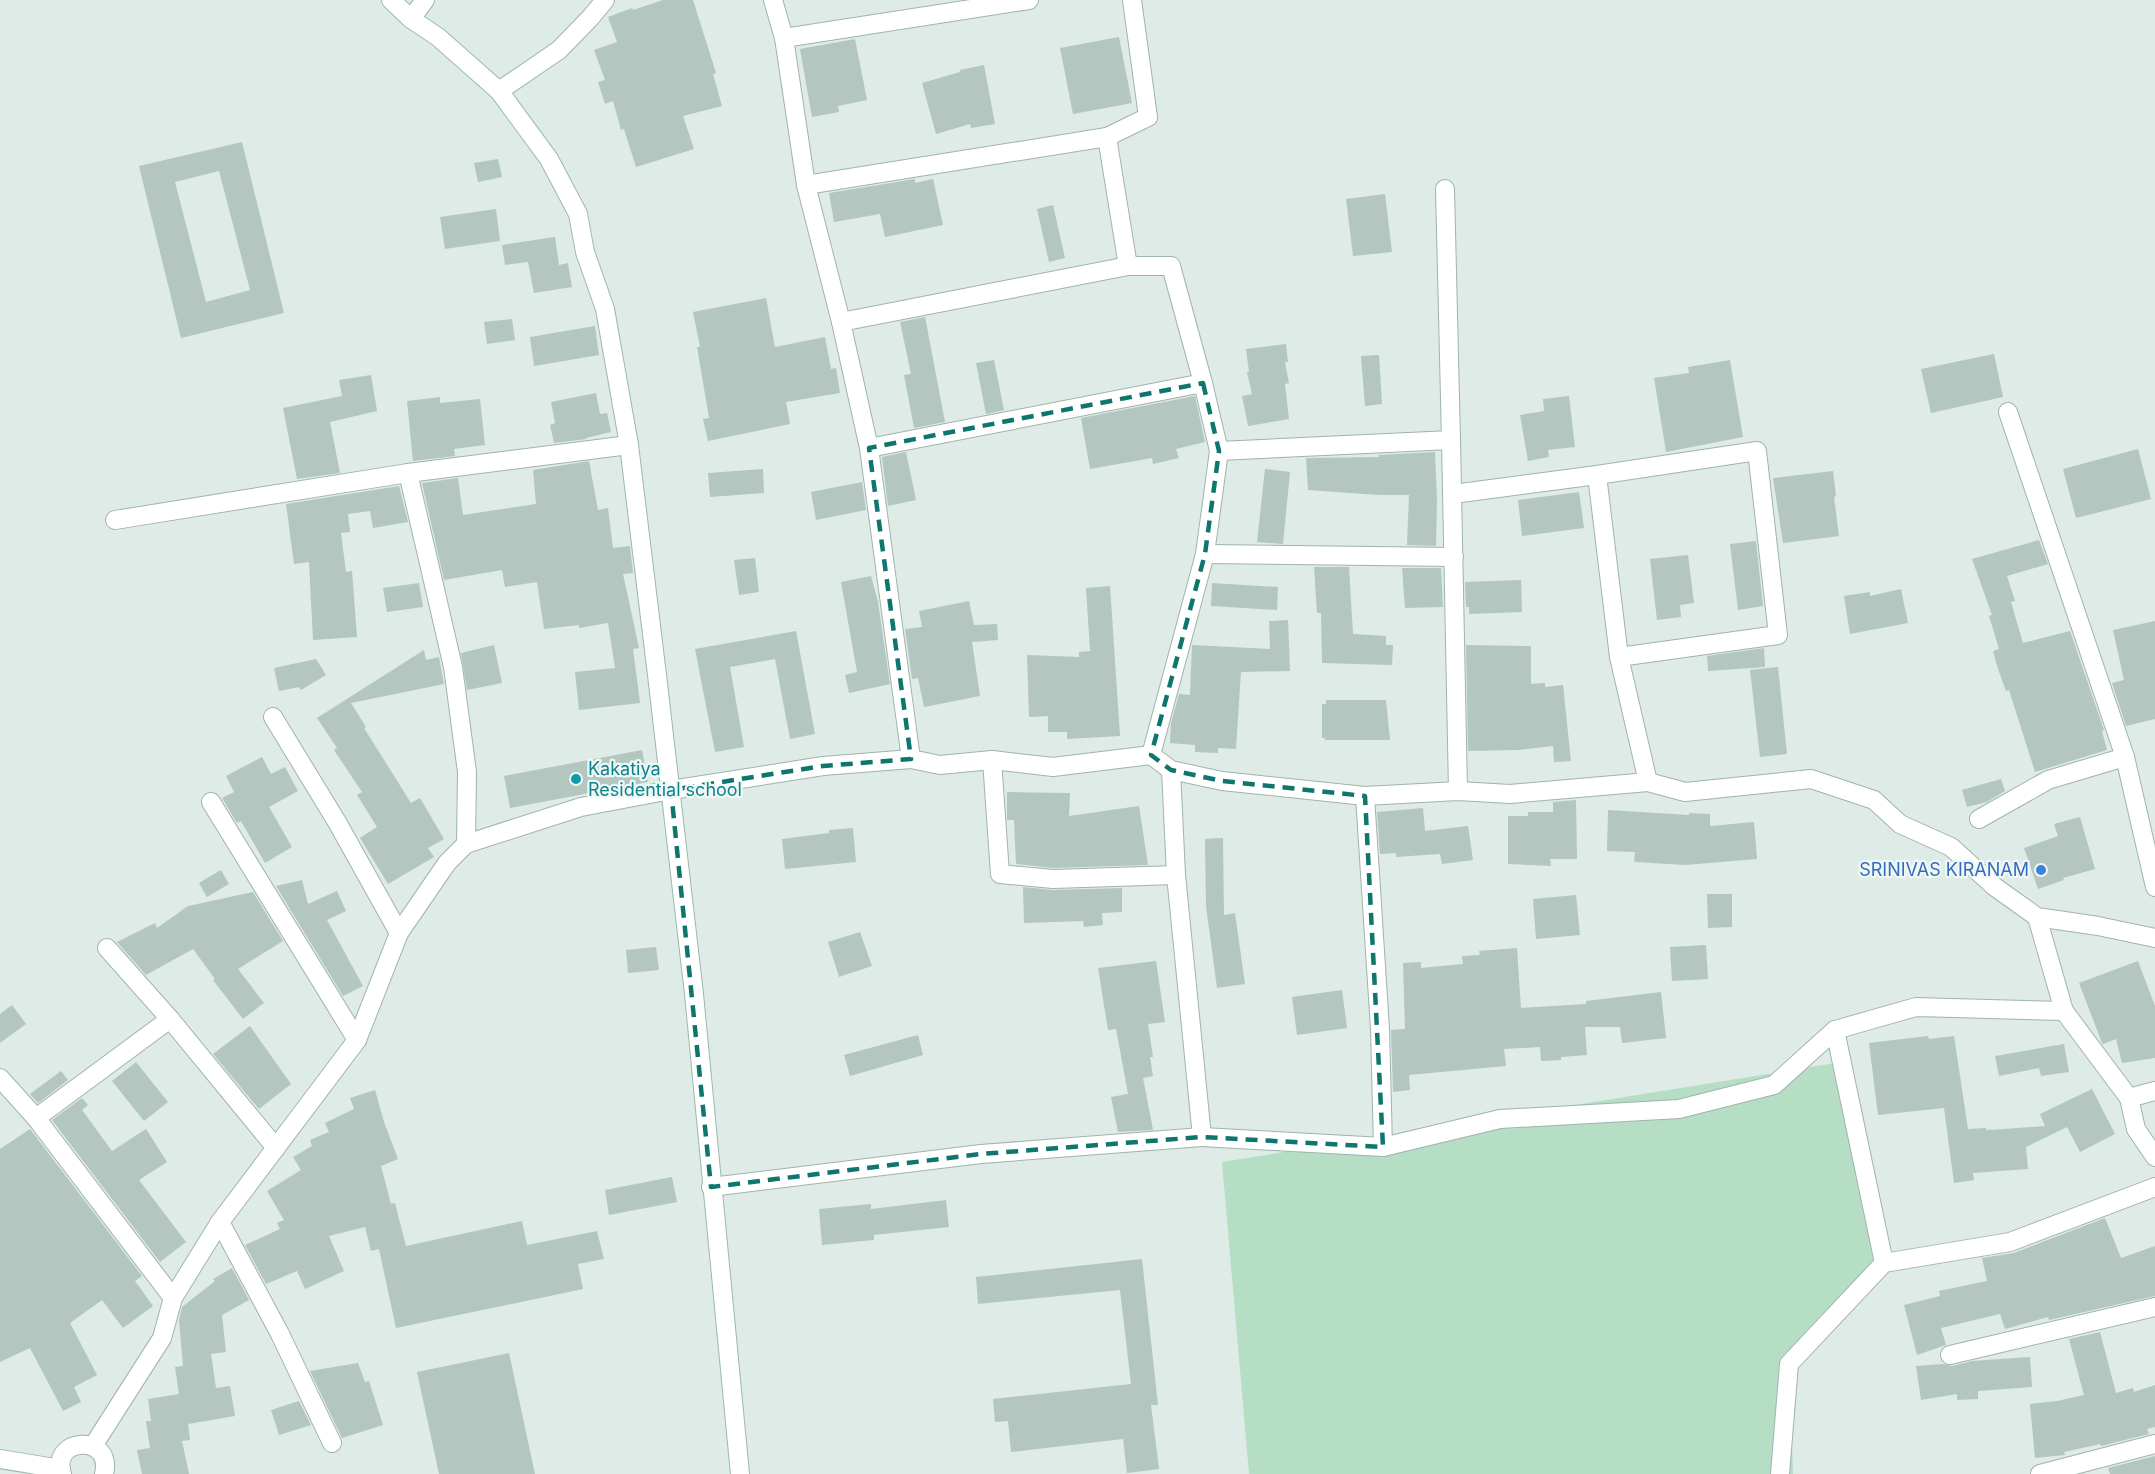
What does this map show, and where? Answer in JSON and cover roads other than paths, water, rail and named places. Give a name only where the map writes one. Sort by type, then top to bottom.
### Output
[{"type":"street","points":[[391,0],[411,19],[438,37],[499,91],[549,159],[578,214],[585,252],[605,309],[629,445],[694,994],[740,1474]]},
{"type":"street","points":[[411,19],[425,0]]},
{"type":"street","points":[[499,91],[559,50],[605,0]]},
{"type":"street","points":[[772,0],[784,38],[806,185],[841,322],[869,448],[911,759]]},
{"type":"street","points":[[784,38],[1029,0]]},
{"type":"street","points":[[806,185],[1107,137],[1149,117],[1132,0]]},
{"type":"street","points":[[1107,137],[1128,266]]},
{"type":"street","points":[[1445,189],[1458,791]]},
{"type":"street","points":[[841,322],[1128,266],[1172,267],[1219,451],[1205,554],[1151,755]]},
{"type":"street","points":[[869,448],[1203,383]]},
{"type":"street","points":[[2008,412],[2125,757],[2155,887]]},
{"type":"street","points":[[1219,451],[1451,440]]},
{"type":"street","points":[[115,520],[408,473],[629,445]]},
{"type":"street","points":[[1453,494],[1758,451],[1778,635],[1619,657]]},
{"type":"street","points":[[408,473],[453,667],[467,772],[466,844]]},
{"type":"street","points":[[1597,475],[1619,657],[1648,782]]},
{"type":"street","points":[[1205,554],[1454,557]]},
{"type":"street","points":[[273,717],[338,822],[399,933]]},
{"type":"street","points":[[93,1446],[162,1338],[173,1298],[220,1222],[357,1040],[399,933],[447,863],[466,844],[581,807],[670,790],[823,766],[911,759],[940,765],[992,760],[1053,768],[1151,755],[1171,770],[1222,781],[1365,796],[1458,791],[1510,794],[1648,782],[1685,792],[1811,779],[1874,800],[1900,824],[1951,847],[1995,887],[2037,917],[2098,926],[2155,938]]},
{"type":"street","points":[[1979,819],[2048,780],[2125,757]]},
{"type":"street","points":[[992,760],[1000,874],[1053,879],[1176,875]]},
{"type":"street","points":[[1171,770],[1176,875],[1202,1137]]},
{"type":"street","points":[[1365,796],[1380,1029],[1383,1147]]},
{"type":"street","points":[[211,802],[357,1040]]},
{"type":"street","points":[[2037,917],[2064,1011],[2129,1098],[2136,1128],[2155,1157]]},
{"type":"street","points":[[107,948],[170,1019],[276,1148]]},
{"type":"street","points":[[711,1187],[981,1154],[1202,1137],[1383,1147],[1500,1119],[1679,1109],[1774,1085],[1835,1030],[1916,1007],[2064,1011]]},
{"type":"street","points":[[36,1118],[170,1019]]},
{"type":"street","points":[[1835,1030],[1884,1263]]},
{"type":"street","points":[[0,1078],[36,1118],[173,1298]]},
{"type":"street","points":[[2129,1098],[2155,1091]]},
{"type":"street","points":[[1780,1474],[1789,1364],[1884,1263],[2010,1242],[2155,1187]]},
{"type":"street","points":[[220,1222],[280,1334],[332,1443]]},
{"type":"street","points":[[1950,1355],[2155,1307]]},
{"type":"street","points":[[0,1460],[62,1472],[61,1461],[70,1448],[78,1444],[93,1446],[103,1456],[104,1474]]},
{"type":"street","points":[[2040,1474],[2155,1444]]},
{"type":"place","name":"Kakatiya Residential school","points":[[576,779]]},
{"type":"place","name":"SRINIVAS KIRANAM","points":[[2041,870]]}]
